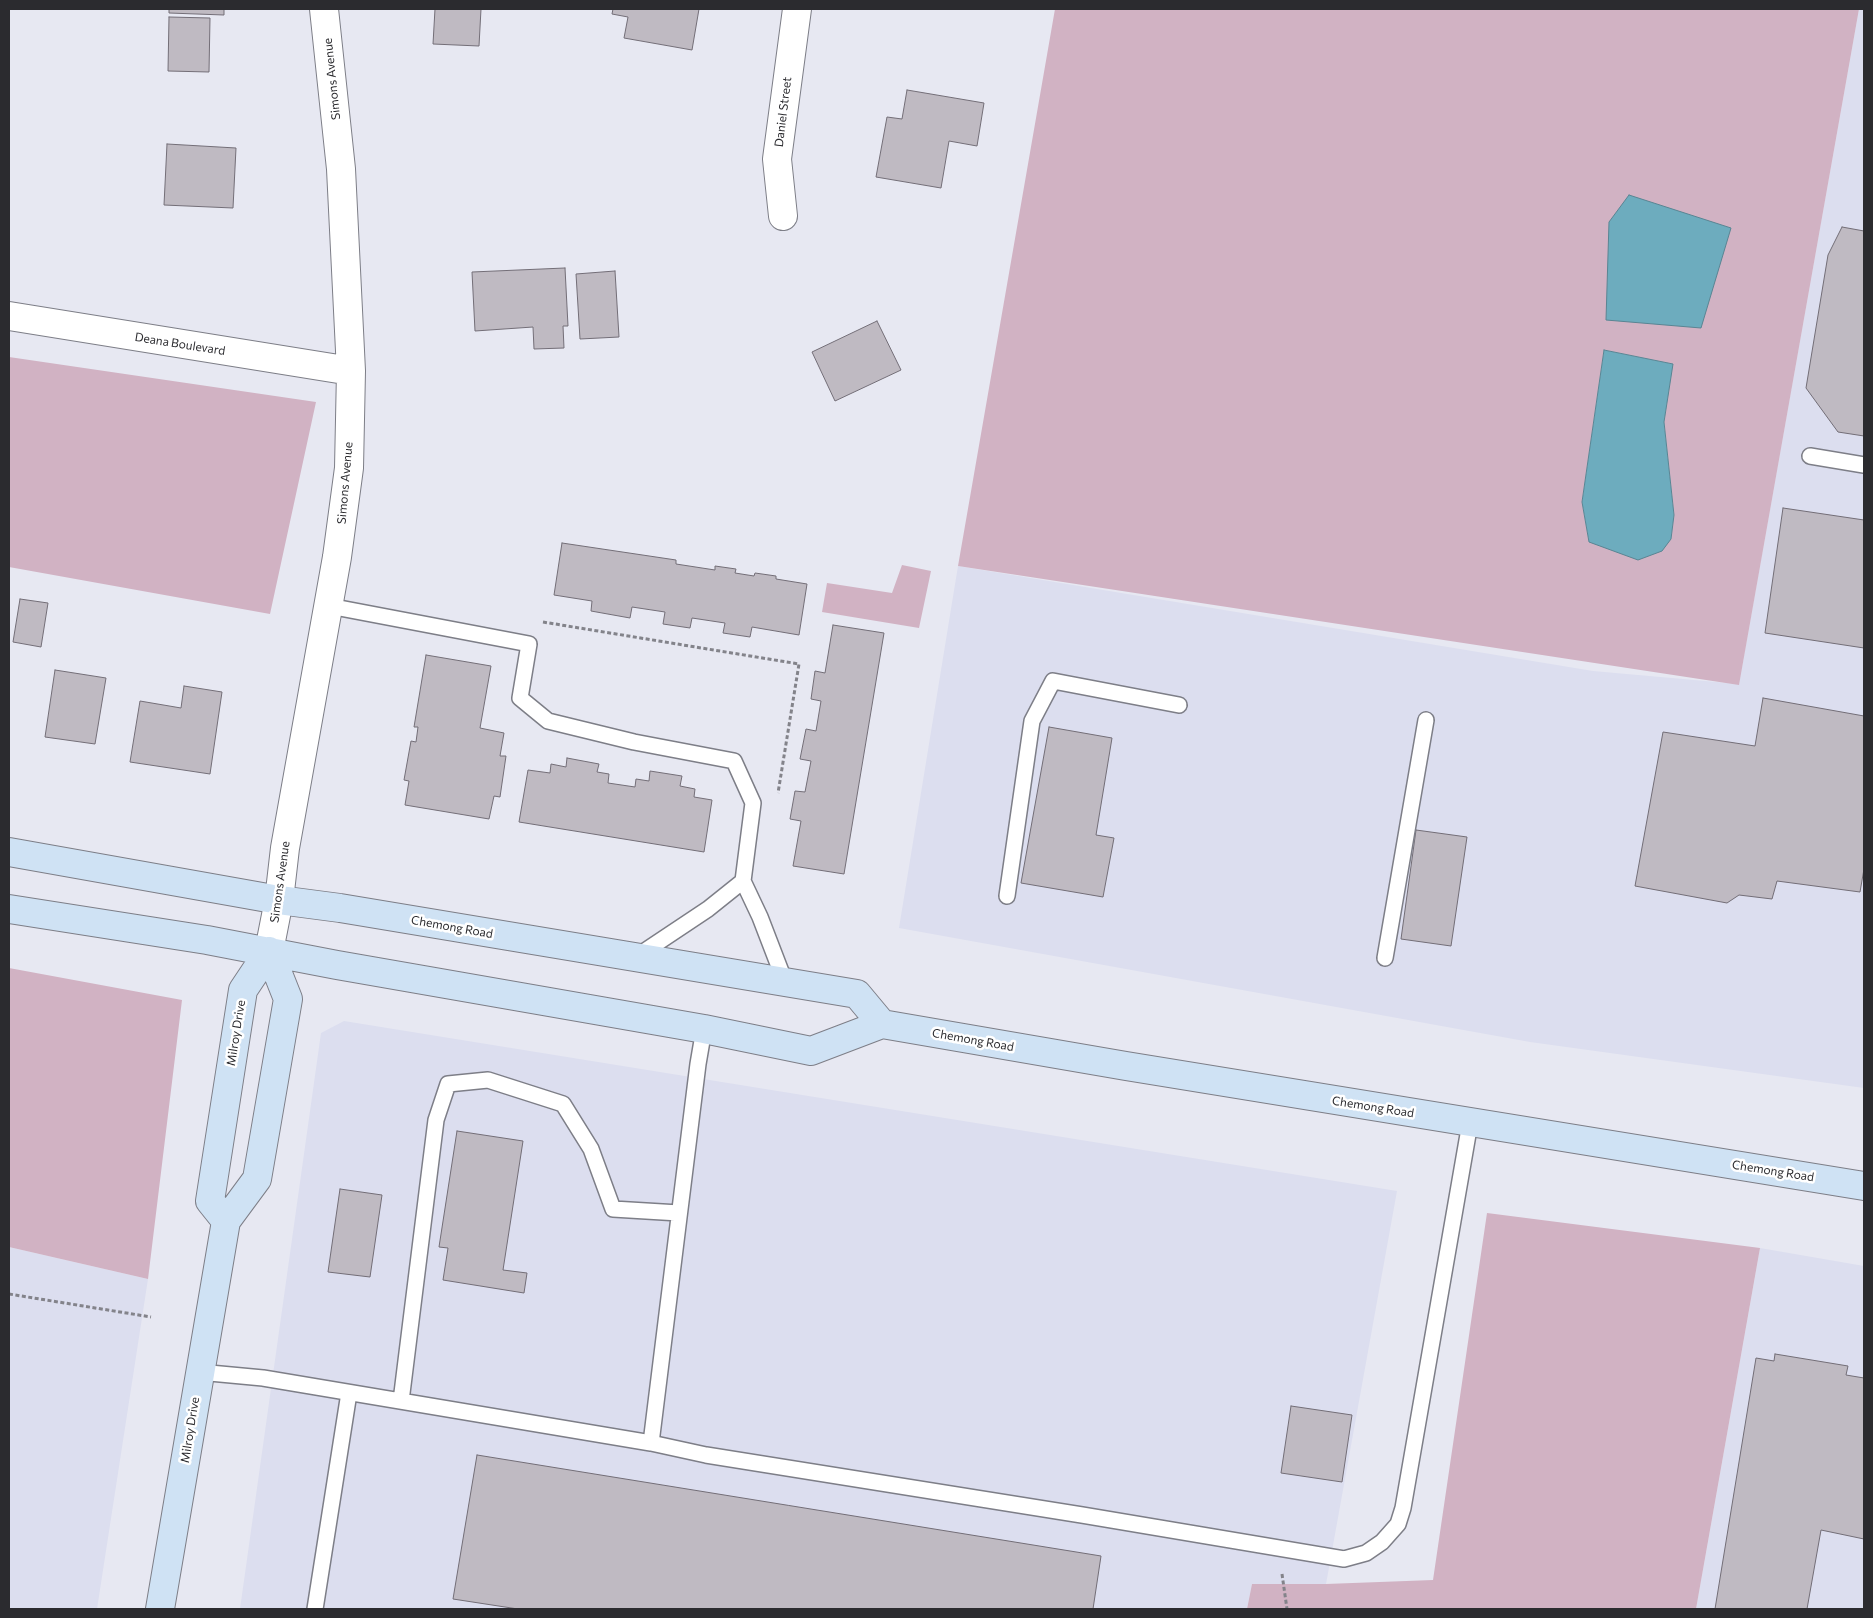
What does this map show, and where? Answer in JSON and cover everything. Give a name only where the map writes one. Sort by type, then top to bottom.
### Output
[{"type":"main road","name":"Chemong Road","points":[[9,852],[279,900],[340,908],[857,994],[882,1024],[1864,1186]]},
{"type":"main road","points":[[9,910],[207,940],[346,967],[704,1029],[811,1051],[882,1024]]},
{"type":"main road","name":"Milroy Drive","points":[[226,1222],[210,1201],[243,990],[269,951]]},
{"type":"main road","name":"Milroy Drive","points":[[160,1609],[226,1222],[257,1178],[288,999],[269,951]]},
{"type":"street","name":"Simons Avenue","points":[[269,951],[279,900],[285,848],[329,606],[349,468],[351,371],[341,169],[324,9]]},
{"type":"street","name":"Daniel Street","points":[[783,216],[777,159],[797,9]]},
{"type":"street","name":"Deana Boulevard","points":[[9,316],[351,371]]},
{"type":"lane","points":[[1810,456],[1864,465]]},
{"type":"lane","points":[[329,606],[529,644],[520,698],[548,721],[634,742],[734,761],[754,802],[743,881],[760,917],[785,982]]},
{"type":"lane","points":[[1007,896],[1032,722],[1053,681],[1179,705]]},
{"type":"lane","points":[[1385,958],[1426,720]]},
{"type":"lane","points":[[635,958],[708,909],[743,881]]},
{"type":"lane","points":[[651,1443],[698,1064],[704,1029]]},
{"type":"lane","points":[[401,1401],[436,1120],[448,1084],[488,1080],[563,1104],[591,1148],[613,1210],[679,1213]]},
{"type":"lane","points":[[199,1372],[263,1378],[651,1443],[706,1455],[1344,1559],[1366,1553],[1382,1542],[1398,1524],[1403,1508],[1470,1122]]},
{"type":"lane","points":[[315,1609],[349,1393]]},
{"type":"path","points":[[529,644],[532,620],[799,664],[777,802]]},
{"type":"path","points":[[9,1294],[151,1317]]},
{"type":"path","points":[[1279,1548],[1287,1609]]},
{"type":"shaded area","points":[[1055,9],[1859,9],[1739,685],[958,566]],"holes":[[[1604,350],[1672,364],[1664,422],[1674,515],[1671,539],[1589,542],[1582,502]]]},
{"type":"shaded area","points":[[1859,9],[1864,9],[1864,1088],[1530,1042],[899,928],[958,566],[1593,671],[1739,684]]},
{"type":"shaded area","points":[[9,357],[316,402],[270,614],[9,567]]},
{"type":"shaded area","points":[[902,565],[931,571],[919,628],[822,612],[827,583],[892,593]]},
{"type":"shaded area","points":[[9,968],[182,1000],[148,1279],[9,1247]]},
{"type":"shaded area","points":[[344,1021],[1397,1191],[1326,1584],[1252,1584],[1247,1609],[240,1609],[321,1033]]},
{"type":"shaded area","points":[[1487,1213],[1760,1248],[1696,1609],[1247,1609],[1252,1584],[1326,1584],[1433,1580]]},
{"type":"shaded area","points":[[9,1247],[148,1279],[97,1609],[9,1609]]},
{"type":"shaded area","points":[[1760,1248],[1864,1266],[1864,1609],[1696,1609]]},
{"type":"water","points":[[1629,195],[1731,228],[1701,328],[1606,320],[1609,222]]},
{"type":"water","points":[[1604,350],[1673,364],[1664,422],[1674,515],[1671,539],[1662,551],[1638,560],[1589,542],[1582,502]]},
{"type":"building","points":[[169,9],[224,9],[224,15],[169,13]]},
{"type":"building","points":[[435,9],[481,9],[479,46],[433,44]]},
{"type":"building","points":[[613,9],[699,9],[692,50],[624,38],[628,17],[612,14]]},
{"type":"building","points":[[169,17],[210,18],[209,72],[168,71]]},
{"type":"building","points":[[907,90],[984,103],[977,146],[949,141],[941,188],[876,177],[887,117],[902,119]]},
{"type":"building","points":[[167,144],[236,148],[233,208],[164,205]]},
{"type":"building","points":[[1842,227],[1864,231],[1864,436],[1838,432],[1806,388],[1828,255]]},
{"type":"building","points":[[565,268],[568,326],[563,326],[564,348],[534,349],[533,327],[475,331],[472,272]]},
{"type":"building","points":[[615,271],[619,337],[580,339],[576,274]]},
{"type":"building","points":[[877,321],[901,370],[835,401],[812,352]]},
{"type":"building","points":[[1783,508],[1864,520],[1864,648],[1765,633]]},
{"type":"building","points":[[562,543],[676,560],[676,564],[715,570],[715,566],[736,569],[735,573],[754,576],[755,573],[776,576],[776,579],[807,584],[799,635],[752,627],[750,637],[723,633],[725,623],[692,618],[690,628],[663,624],[665,612],[632,607],[630,618],[591,611],[592,601],[554,595]]},
{"type":"building","points":[[20,599],[48,603],[41,647],[13,642]]},
{"type":"building","points":[[833,625],[884,633],[844,874],[793,866],[801,821],[790,819],[795,791],[805,792],[811,761],[800,759],[806,729],[816,731],[821,701],[811,699],[815,671],[825,673]]},
{"type":"building","points":[[426,655],[491,666],[480,728],[504,733],[500,756],[506,756],[500,797],[494,796],[489,819],[405,805],[409,781],[404,780],[411,741],[416,742],[418,727],[414,727]]},
{"type":"building","points":[[55,670],[106,678],[95,744],[45,737]]},
{"type":"building","points":[[184,686],[222,692],[210,774],[130,762],[140,701],[181,708]]},
{"type":"building","points":[[1763,698],[1864,716],[1864,869],[1860,892],[1777,881],[1772,899],[1739,895],[1727,903],[1635,886],[1663,732],[1755,746]]},
{"type":"building","points":[[1049,727],[1112,738],[1096,835],[1114,838],[1103,897],[1021,883]]},
{"type":"building","points":[[567,758],[599,764],[597,772],[609,774],[608,783],[635,787],[636,779],[649,781],[650,771],[682,776],[680,786],[695,789],[694,797],[712,800],[704,852],[519,822],[528,770],[550,773],[551,764],[566,767]]},
{"type":"building","points":[[1416,830],[1467,837],[1451,946],[1401,939]]},
{"type":"building","points":[[457,1131],[523,1141],[503,1270],[527,1273],[524,1293],[443,1280],[448,1248],[439,1247]]},
{"type":"building","points":[[340,1189],[382,1195],[370,1277],[328,1272]]},
{"type":"building","points":[[1775,1354],[1848,1366],[1846,1375],[1864,1378],[1864,1539],[1821,1530],[1807,1609],[1715,1609],[1756,1358],[1774,1361]]},
{"type":"building","points":[[1291,1406],[1352,1415],[1342,1482],[1281,1473]]},
{"type":"building","points":[[477,1455],[1101,1556],[1093,1609],[518,1609],[453,1599]]}]
